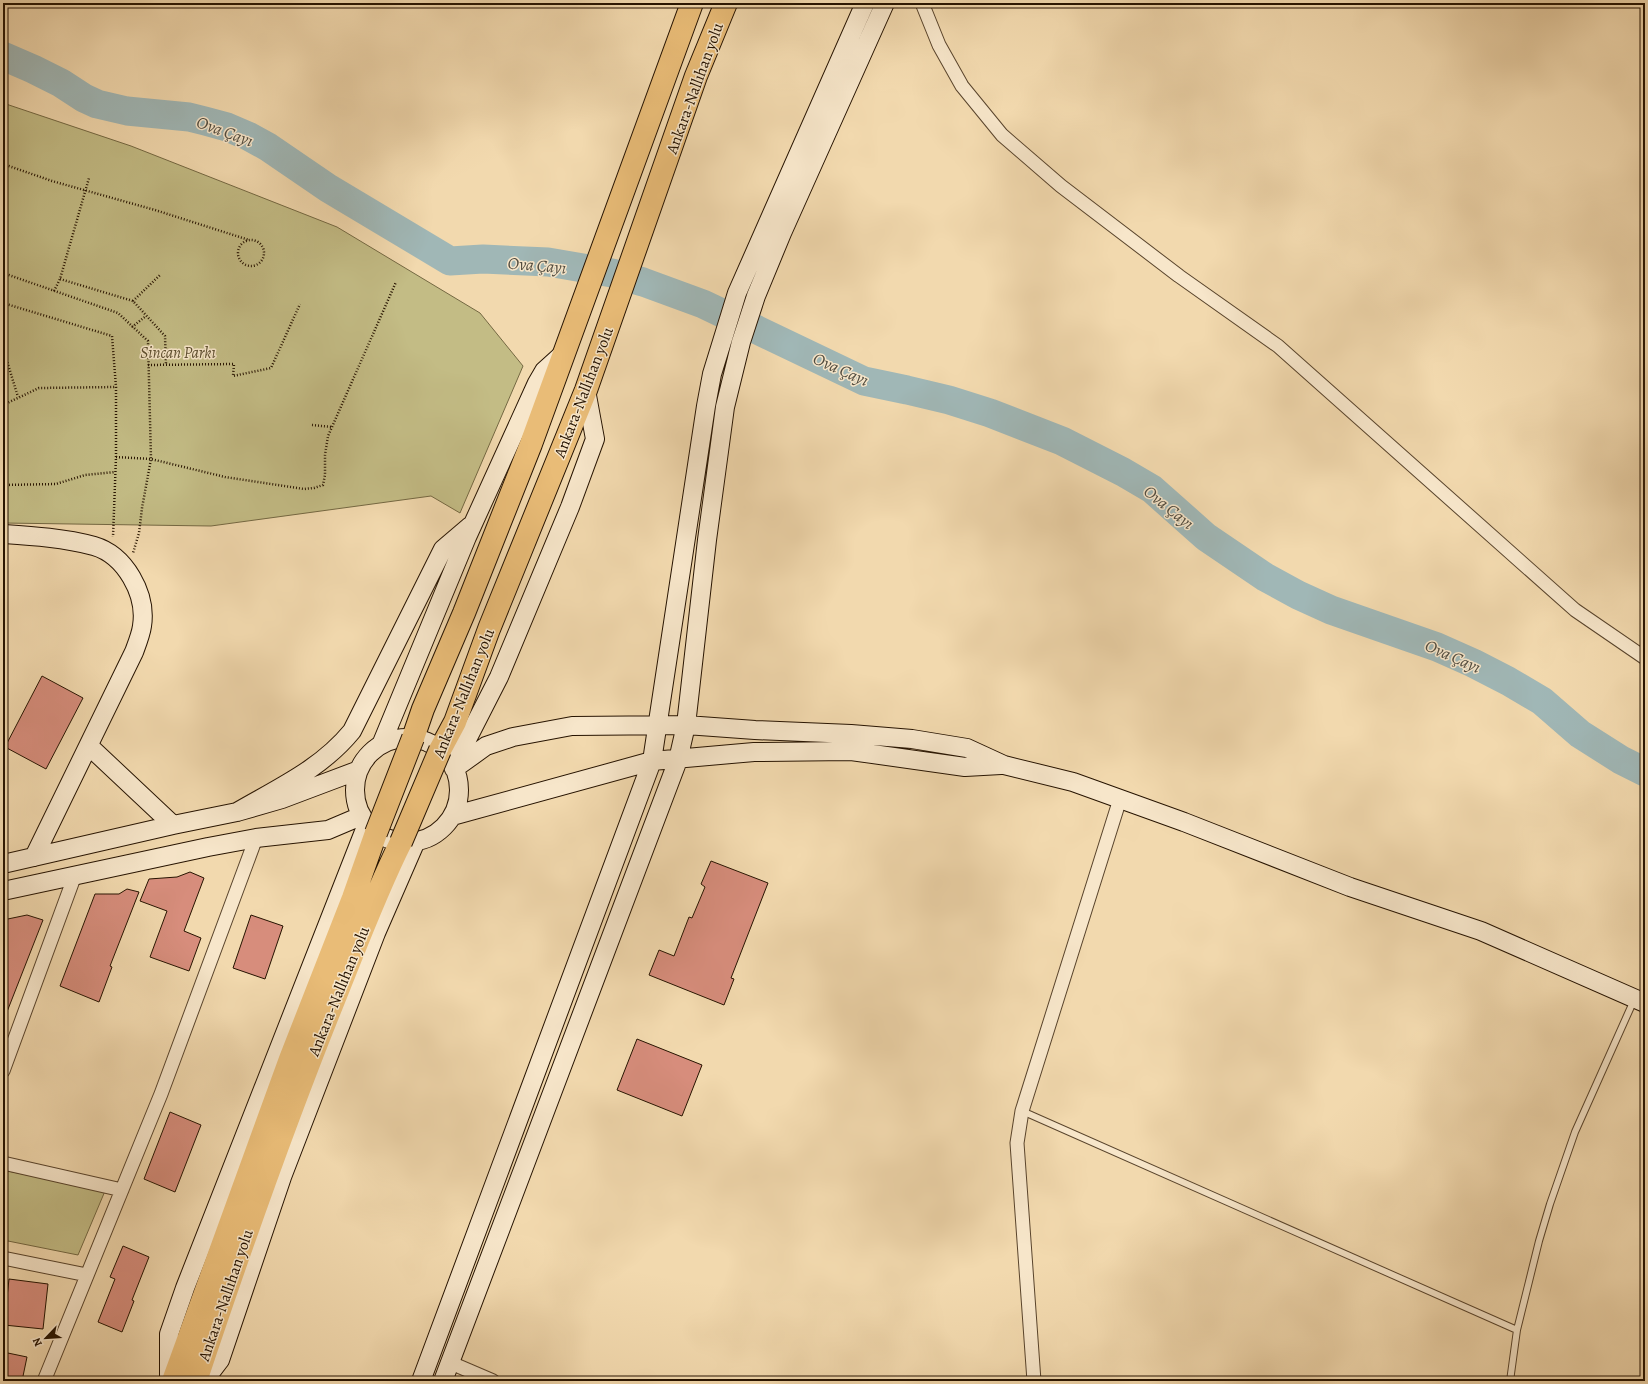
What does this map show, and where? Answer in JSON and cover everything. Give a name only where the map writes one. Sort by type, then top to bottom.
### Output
[{"type":"highway","name":"Ankara-Nallıhan yolu","points":[[173,1381],[288,1067],[353,898],[368,824],[413,738],[423,709],[464,613],[522,466],[692,3]]},
{"type":"highway","name":"Ankara-Nallıhan yolu","points":[[196,1381],[246,1234],[307,1068],[371,909],[408,842],[449,762],[455,722],[489,629],[586,390],[596,357],[696,76],[726,3]]},
{"type":"highway","points":[[423,709],[423,714],[428,722],[437,727],[448,726],[455,722]]},
{"type":"street","points":[[421,1381],[652,761],[706,406],[712,374],[737,293],[865,3]]},
{"type":"street","points":[[443,1381],[678,760],[686,725],[720,439],[725,407],[741,342],[756,296],[885,3]]},
{"type":"street","points":[[922,3],[938,45],[962,86],[1002,135],[1061,186],[1179,276],[1278,346],[1575,610],[1645,658]]},
{"type":"street","points":[[381,745],[473,523],[537,383],[544,370],[566,348]]},
{"type":"street","points":[[449,762],[499,677],[570,507],[595,439],[586,390]]},
{"type":"street","points":[[237,812],[309,770],[339,747],[348,736],[358,720],[443,549],[473,523]]},
{"type":"street","points":[[3,534],[49,538],[95,546],[113,557],[122,565],[136,585],[142,604],[142,626],[134,652],[34,857]]},
{"type":"street","points":[[449,762],[486,746],[513,737],[572,726],[657,724],[851,734],[912,739],[967,748],[1004,765],[1066,780],[1184,822],[1350,887],[1481,931],[1640,1001]]},
{"type":"street","points":[[408,738],[426,742],[441,752],[449,762],[457,778],[458,797],[452,816],[440,830],[432,836],[408,842],[398,842],[386,838],[376,832],[368,824],[356,805],[355,782],[358,770],[364,760],[381,745],[398,739],[408,738]]},
{"type":"street","points":[[89,746],[173,825]]},
{"type":"street","points":[[452,816],[652,761],[678,760],[754,752],[852,751],[965,767],[1004,765]]},
{"type":"street","points":[[3,864],[237,812],[282,799],[358,770]]},
{"type":"street","points":[[1034,1381],[1018,1143],[1022,1111],[1120,799]]},
{"type":"street","points":[[3,891],[256,838],[368,824]]},
{"type":"street","points":[[169,1381],[169,1334],[185,1288],[368,824]]},
{"type":"street","points":[[44,1381],[161,1094],[256,838]]},
{"type":"street","points":[[204,1381],[220,1360],[282,1177],[376,933],[408,842]]},
{"type":"street","points":[[3,1071],[75,875]]},
{"type":"street","points":[[3,1163],[122,1190]]},
{"type":"street","points":[[3,1258],[87,1275]]},
{"type":"street","points":[[451,1363],[493,1381]]},
{"type":"lane","points":[[1510,1381],[1517,1330],[1538,1241],[1562,1168],[1575,1132],[1640,1001]]},
{"type":"lane","points":[[1022,1111],[1517,1330]]},
{"type":"path","points":[[3,164],[52,181],[87,190],[253,241],[260,245],[263,253],[261,260],[250,266],[242,263],[238,256],[238,251],[242,244],[249,240]]},
{"type":"path","points":[[54,291],[60,279],[87,190],[89,178]]},
{"type":"path","points":[[3,273],[118,313],[148,341],[151,459],[139,533],[128,573]]},
{"type":"path","points":[[133,301],[160,275]]},
{"type":"path","points":[[60,279],[133,301],[165,336],[166,365]]},
{"type":"path","points":[[116,457],[151,459],[224,478],[304,489],[323,485],[328,436],[396,282]]},
{"type":"path","points":[[3,303],[112,336],[116,387],[116,457],[113,557]]},
{"type":"path","points":[[148,365],[234,364],[233,376],[271,368],[300,304]]},
{"type":"path","points":[[132,327],[146,316]]},
{"type":"path","points":[[3,348],[18,397]]},
{"type":"path","points":[[3,405],[39,388],[116,387]]},
{"type":"path","points":[[312,425],[332,428]]},
{"type":"path","points":[[3,485],[56,484],[85,475],[115,472]]},
{"type":"green space","name":"Sincan Parkı","points":[[3,103],[131,146],[337,227],[480,313],[523,366],[460,513],[431,496],[211,526],[3,523]]},
{"type":"green space","points":[[3,1170],[105,1191],[78,1255],[3,1240]]},
{"type":"building","points":[[42,676],[83,698],[46,769],[5,747]]},
{"type":"building","points":[[711,861],[768,883],[731,978],[734,979],[724,1005],[649,975],[659,950],[674,956],[689,917],[692,918],[705,887],[701,884]]},
{"type":"building","points":[[190,872],[204,878],[184,931],[201,938],[189,971],[150,957],[167,911],[140,901],[149,879],[177,877]]},
{"type":"building","points":[[127,889],[139,892],[110,966],[112,967],[99,1002],[60,986],[95,894],[119,894]]},
{"type":"building","points":[[27,915],[43,920],[3,1022],[3,920]]},
{"type":"building","points":[[251,915],[283,926],[265,979],[233,968]]},
{"type":"building","points":[[637,1039],[702,1065],[682,1116],[617,1090]]},
{"type":"building","points":[[170,1112],[201,1125],[175,1192],[144,1179]]},
{"type":"building","points":[[123,1246],[149,1257],[132,1300],[134,1301],[122,1332],[98,1322],[115,1279],[110,1277]]},
{"type":"building","points":[[9,1279],[48,1284],[43,1329],[4,1325]]},
{"type":"building","points":[[3,1352],[27,1357],[22,1381],[3,1381]]},
{"type":"waterway","name":"Ova Çayı","points":[[3,56],[61,83],[84,98],[97,104],[127,111],[189,117],[227,127],[248,136],[268,147],[328,188],[450,261],[483,259],[548,262],[612,273],[643,282],[703,304],[864,381],[949,400],[990,413],[1062,441],[1123,472],[1152,489],[1206,537],[1265,577],[1298,595],[1331,610],[1437,647],[1473,663],[1542,701],[1580,734],[1621,760],[1645,772]]}]
